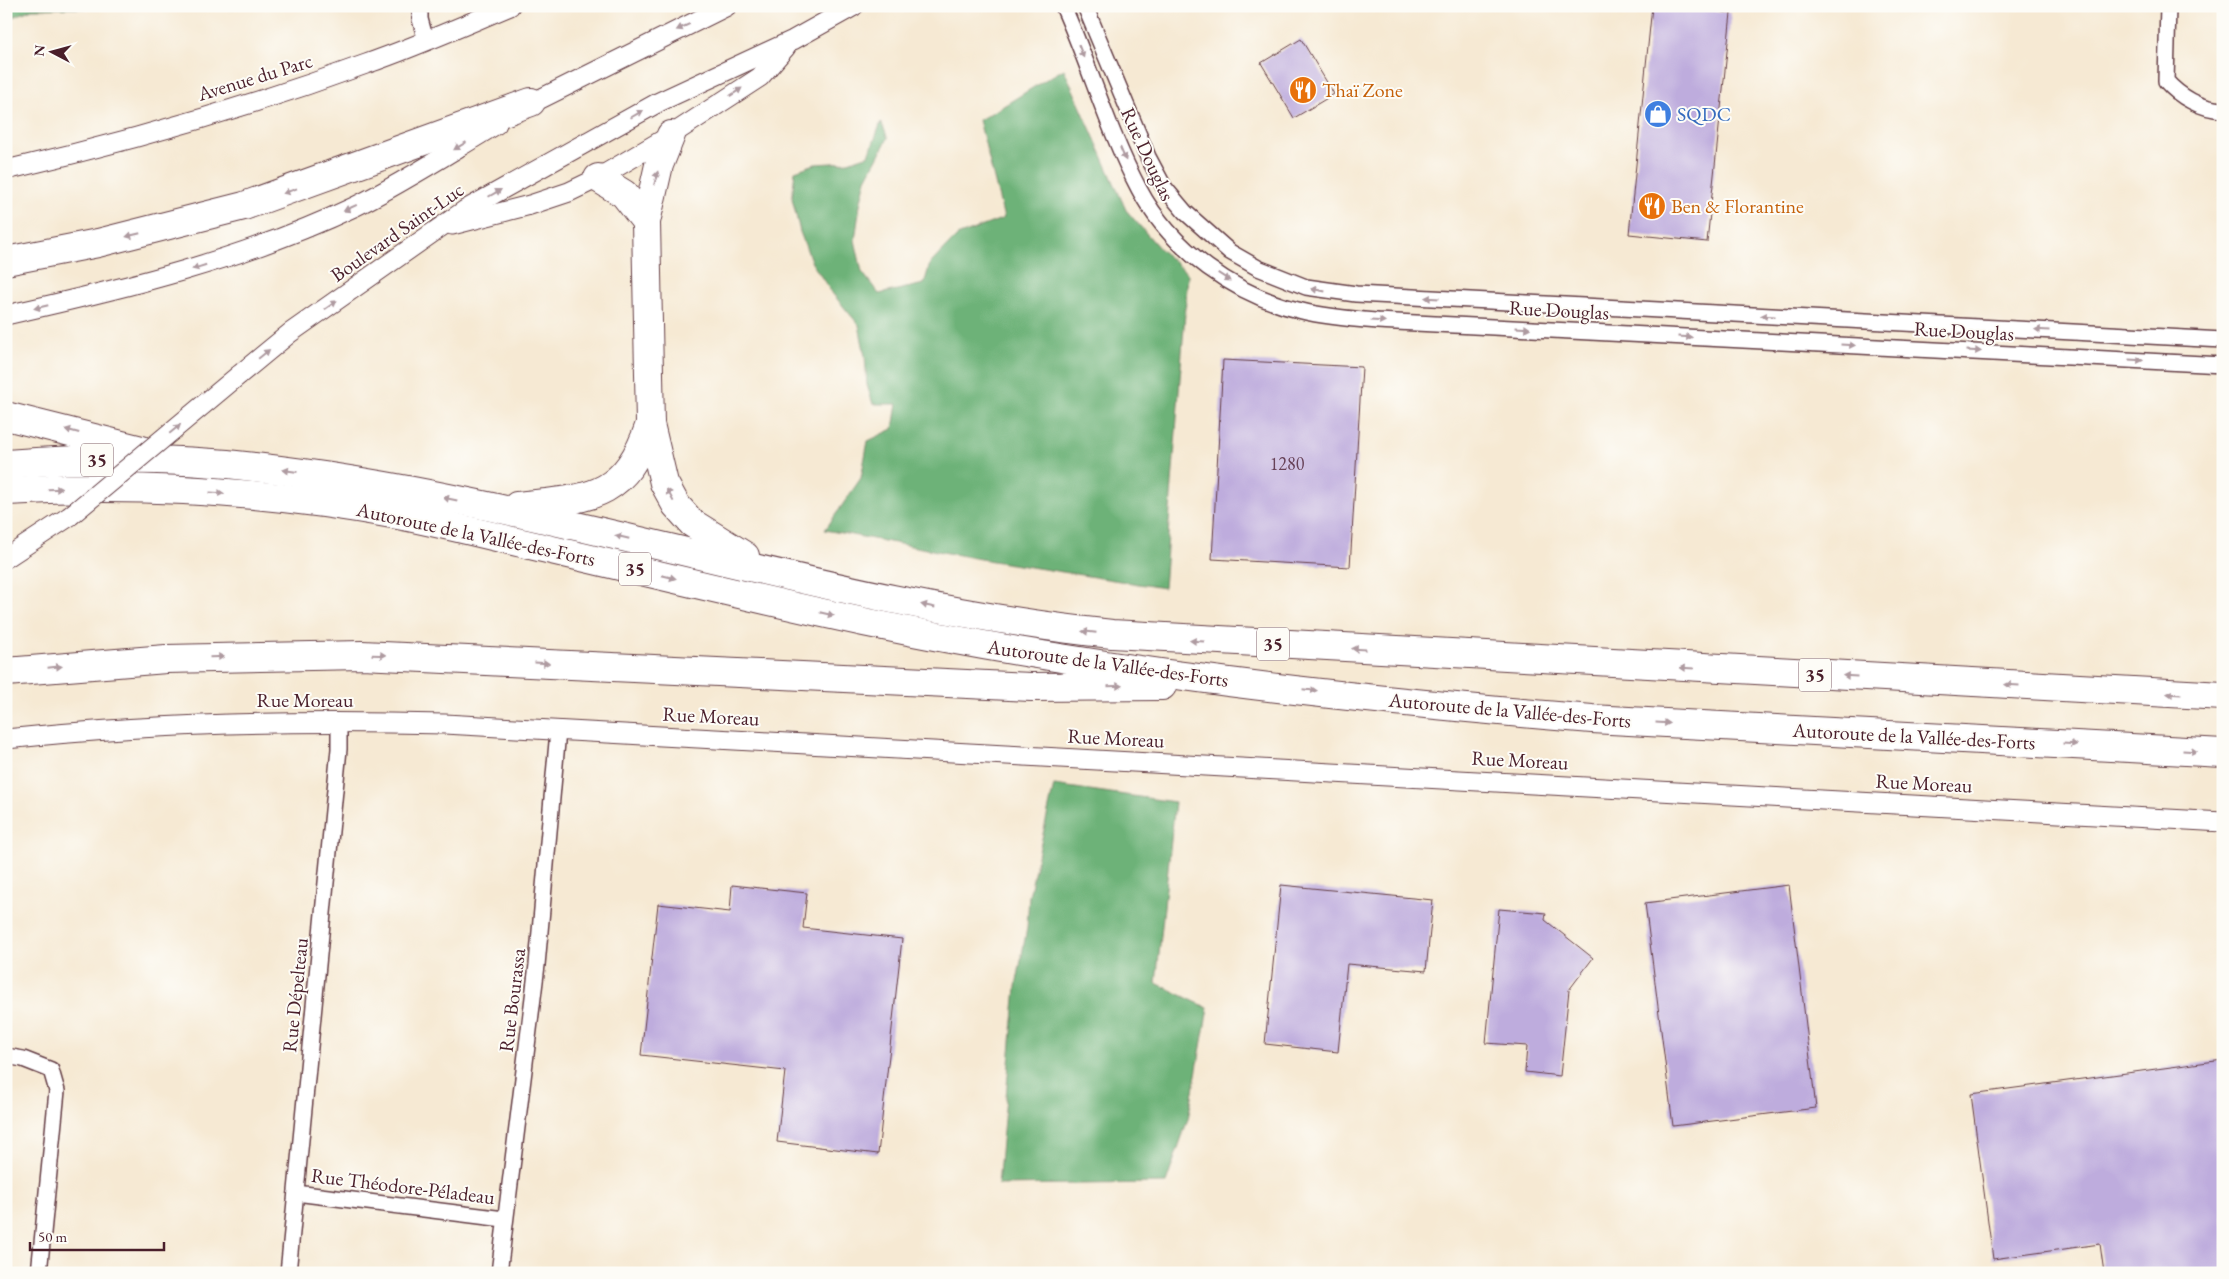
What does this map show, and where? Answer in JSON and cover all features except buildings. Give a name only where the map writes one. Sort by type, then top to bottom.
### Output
[{"type":"highway","points":[[6,261],[98,243],[244,206],[531,102]]},
{"type":"highway","points":[[672,135],[659,164],[646,222],[650,424],[664,483],[684,515],[713,538],[772,572]]},
{"type":"highway","points":[[598,178],[624,194],[646,222]]},
{"type":"highway","points":[[6,416],[187,461]]},
{"type":"highway","points":[[498,509],[579,498],[597,493],[609,487],[634,461],[650,424]]},
{"type":"highway","name":"Autoroute de la Vallée-des-Forts","points":[[6,464],[77,460],[187,461],[253,466],[370,483],[498,509],[772,572],[971,614],[1060,629],[1137,637],[2223,696]]},
{"type":"highway","name":"Autoroute de la Vallée-des-Forts","points":[[6,491],[116,488],[220,493],[270,496],[370,510],[449,526],[930,635],[1051,657],[1261,685],[1431,704],[1592,719],[2223,753]]},
{"type":"highway","points":[[6,672],[166,659],[362,655],[1031,687],[1261,685]]},
{"type":"street","points":[[420,6],[420,19],[426,42]]},
{"type":"street","name":"Avenue du Parc","points":[[6,170],[108,145],[262,99],[365,65],[426,42],[510,6]]},
{"type":"street","name":"Boulevard Saint-Luc","points":[[6,315],[174,274],[277,240],[356,206],[394,186],[531,102],[727,6]]},
{"type":"street","name":"Boulevard Saint-Luc","points":[[6,558],[70,516],[290,333],[439,228],[524,176],[658,102],[793,40],[854,6]]},
{"type":"street","name":"Rue Douglas","points":[[1063,6],[1132,177],[1160,223],[1182,246],[1224,277],[1255,295],[1286,307],[1343,318],[1377,321],[2223,365]]},
{"type":"street","name":"Rue Douglas","points":[[1085,6],[1148,157],[1164,187],[1199,226],[1230,252],[1276,276],[1306,287],[1356,294],[2223,340]]},
{"type":"street","points":[[2168,6],[2166,81],[2178,95],[2212,109],[2223,110]]},
{"type":"street","points":[[439,228],[530,205],[569,192],[598,178],[672,135],[760,77],[793,40]]},
{"type":"street","name":"Rue Moreau","points":[[6,739],[78,731],[176,724],[339,722],[445,724],[2223,822]]},
{"type":"street","name":"Rue Dépelteau","points":[[288,1273],[339,749],[339,722]]},
{"type":"street","name":"Rue Bourassa","points":[[499,1273],[504,1219],[537,965],[558,731]]},
{"type":"street","points":[[6,1056],[23,1059],[51,1070],[58,1091],[39,1273]]},
{"type":"street","name":"Rue Théodore-Péladeau","points":[[296,1193],[504,1219]]},
{"type":"green space","points":[[6,6],[91,6],[85,8],[32,9],[6,20]]},
{"type":"green space","points":[[1064,69],[1126,210],[1160,249],[1188,274],[1164,588],[980,559],[825,530],[861,478],[868,441],[893,429],[897,404],[873,404],[867,385],[865,356],[859,325],[832,293],[812,263],[800,232],[792,198],[795,171],[815,164],[848,162],[869,155],[881,122],[888,138],[866,179],[855,240],[862,272],[879,294],[924,284],[930,264],[957,236],[1004,218],[979,120]]},
{"type":"green space","points":[[1054,785],[1175,802],[1156,983],[1208,1008],[1188,1119],[1166,1183],[998,1185],[1016,987],[1027,928],[1029,896]]},
{"type":"place","name":"Thaï Zone","points":[[1303,90]]},
{"type":"place","name":"SQDC","points":[[1658,114]]},
{"type":"place","name":"Ben & Florantine","points":[[1652,206]]}]
